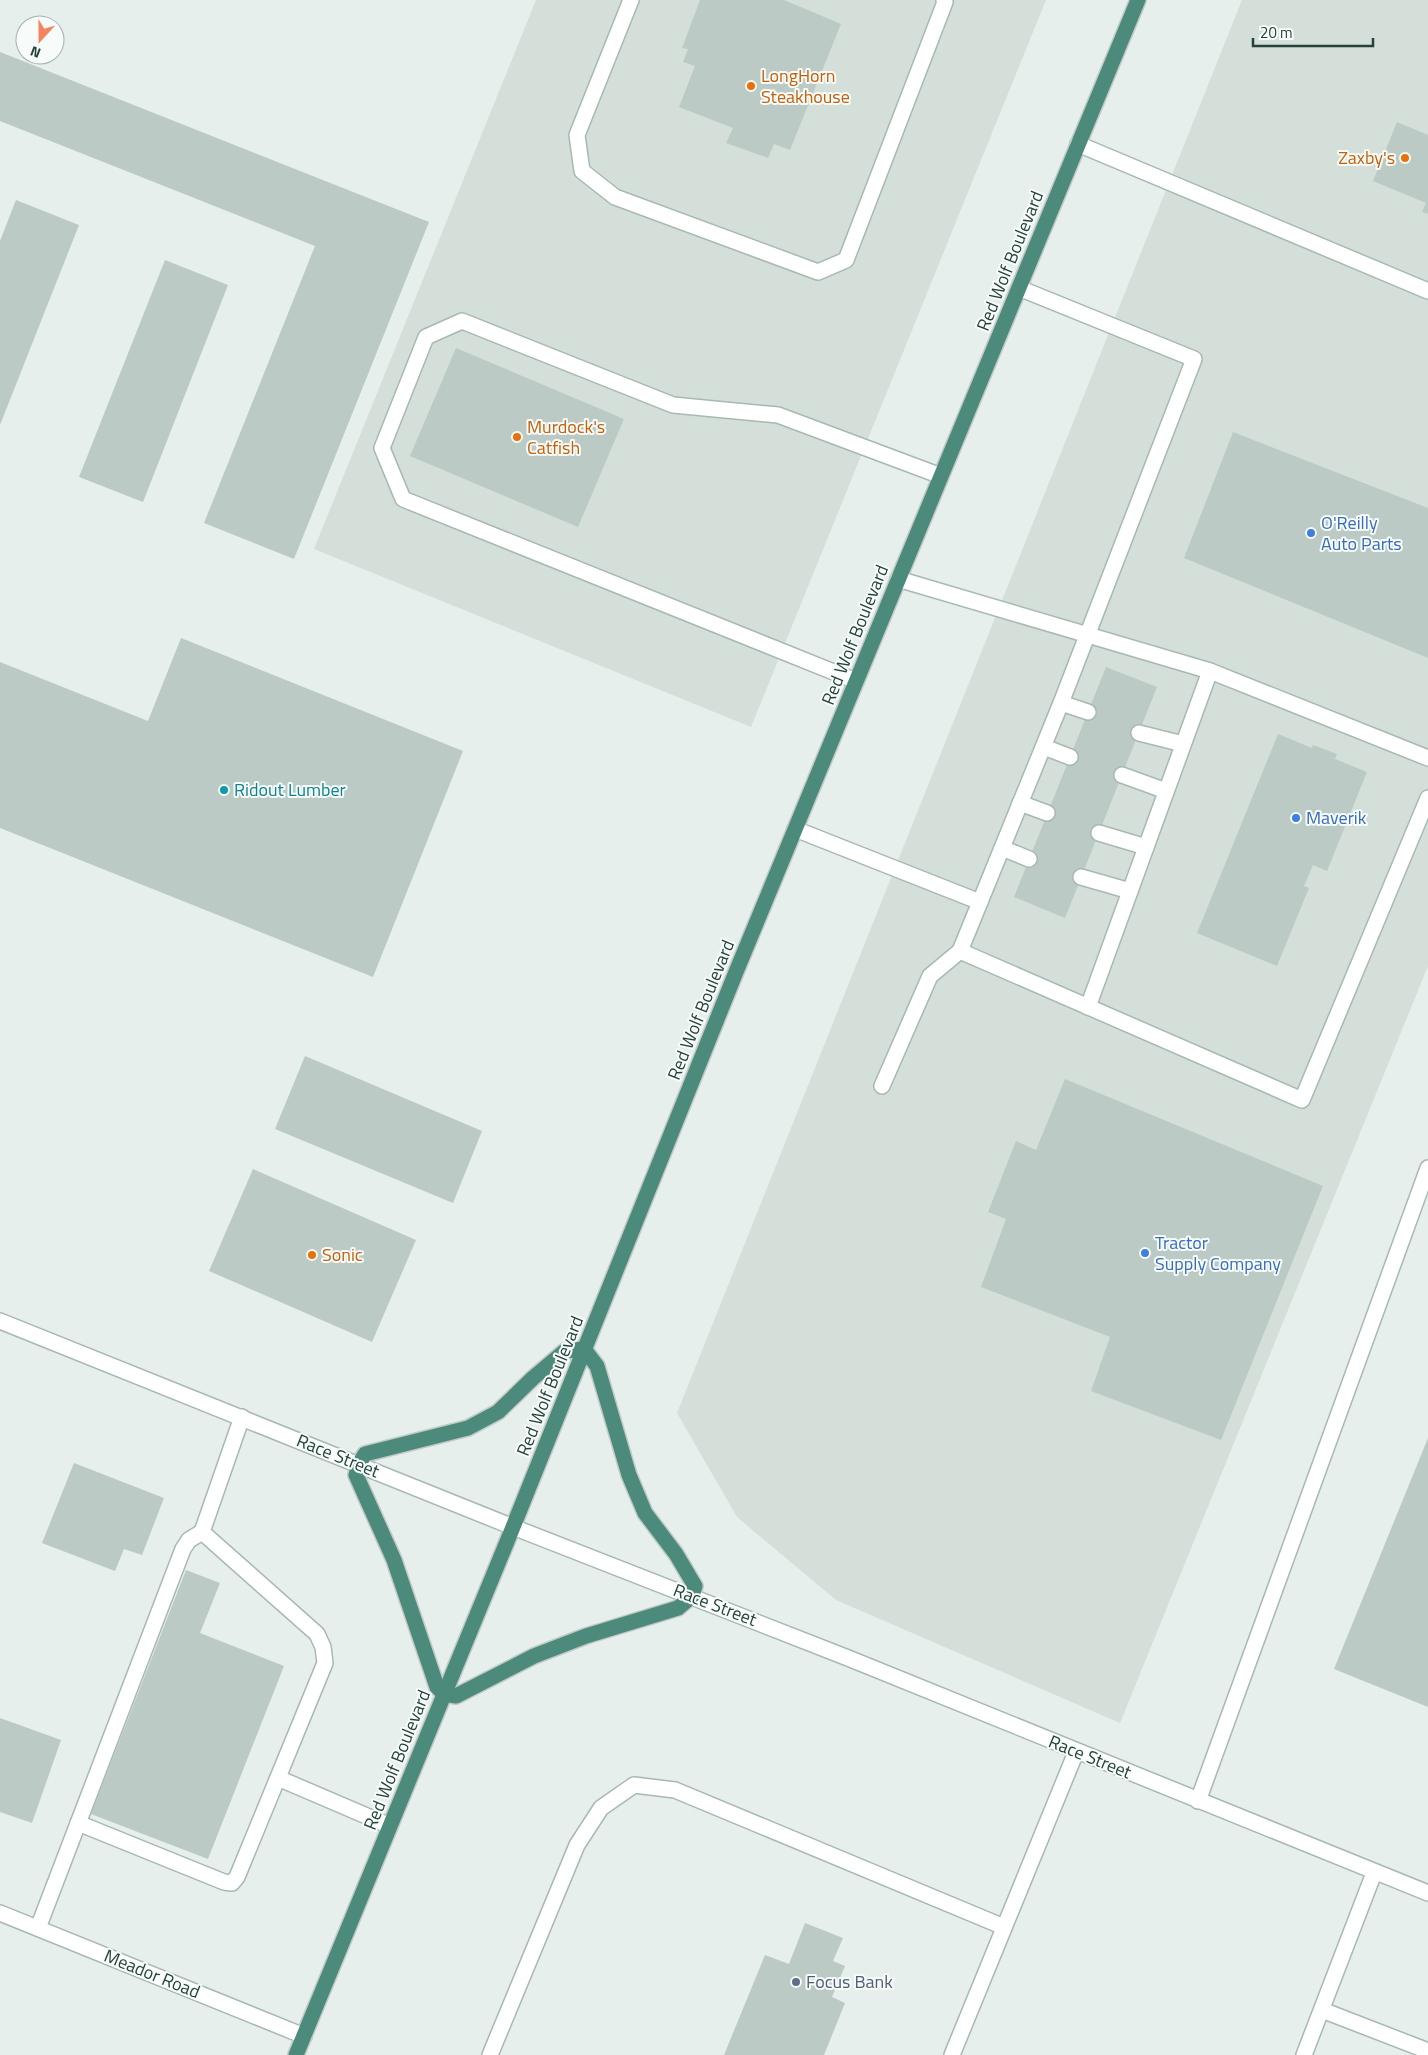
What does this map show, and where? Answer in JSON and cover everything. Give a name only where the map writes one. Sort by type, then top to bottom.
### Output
[{"type":"highway","name":"Red Wolf Boulevard","points":[[296,2055],[513,1527],[795,829],[1138,0]]},
{"type":"highway","points":[[565,1350],[584,1350],[597,1366],[629,1475],[646,1513],[676,1554],[695,1586],[692,1596],[678,1608],[586,1636],[534,1656],[456,1696],[444,1694],[437,1687],[394,1560],[356,1474],[359,1464],[365,1454],[468,1428],[498,1412],[565,1350]]},
{"type":"street","points":[[632,0],[577,135],[582,171],[615,197],[818,272],[846,260],[945,2],[944,0]]},
{"type":"street","points":[[1078,144],[1428,291]]},
{"type":"street","points":[[882,1086],[930,976],[960,950],[1044,747],[1194,359],[1019,288]]},
{"type":"street","points":[[856,681],[403,499],[382,448],[426,337],[462,321],[673,405],[778,415],[941,476]]},
{"type":"street","points":[[898,579],[1210,671],[1428,758]]},
{"type":"street","points":[[1088,1007],[1210,671]]},
{"type":"street","points":[[1061,703],[1088,712]]},
{"type":"street","points":[[1139,733],[1183,744]]},
{"type":"street","points":[[1044,747],[1070,757]]},
{"type":"street","points":[[1122,775],[1166,791]]},
{"type":"street","points":[[960,950],[1302,1100],[1428,798]]},
{"type":"street","points":[[1020,803],[1047,813]]},
{"type":"street","points":[[795,829],[980,902]]},
{"type":"street","points":[[1099,833],[1146,847]]},
{"type":"street","points":[[1002,848],[1029,859]]},
{"type":"street","points":[[1081,877],[1130,891]]},
{"type":"street","points":[[1198,1801],[1428,1168]]},
{"type":"street","name":"Race Street","points":[[0,1320],[513,1527],[692,1596],[1428,1894]]},
{"type":"street","points":[[38,1928],[183,1549],[190,1540],[202,1532],[242,1417]]},
{"type":"street","points":[[78,1824],[224,1882],[232,1883],[237,1877],[325,1663],[323,1647],[317,1634],[202,1532]]},
{"type":"street","points":[[952,2055],[1076,1752]]},
{"type":"street","points":[[278,1778],[390,1826]]},
{"type":"street","points":[[490,2055],[577,1845],[602,1808],[634,1785],[676,1790],[1004,1927]]},
{"type":"street","points":[[1304,2055],[1374,1873]]},
{"type":"street","name":"Meador Road","points":[[0,1913],[304,2036]]},
{"type":"street","points":[[1322,2010],[1428,2051]]},
{"type":"shaded area","points":[[536,0],[1046,0],[751,727],[314,549]]},
{"type":"shaded area","points":[[1242,0],[1428,0],[1428,966],[1120,1723],[836,1600],[737,1517],[677,1413]]},
{"type":"building","name":"LongHorn Steakhouse","points":[[700,0],[784,0],[841,24],[790,150],[774,144],[768,158],[726,143],[733,128],[679,107],[695,66],[683,62],[688,49],[682,48]]},
{"type":"building","points":[[0,52],[15,58],[15,65],[33,65],[429,222],[294,559],[204,523],[315,246],[0,121]]},
{"type":"building","name":"Zaxby's","points":[[1397,122],[1428,135],[1428,214],[1422,212],[1426,203],[1373,181]]},
{"type":"building","points":[[16,200],[79,225],[0,425],[0,241]]},
{"type":"building","points":[[165,260],[228,285],[143,502],[79,477]]},
{"type":"building","name":"Murdock's Catfish","points":[[456,348],[624,419],[578,527],[410,456]]},
{"type":"building","name":"O'Reilly Auto Parts","points":[[1233,432],[1428,508],[1428,658],[1184,558]]},
{"type":"building","name":"Ridout Lumber","points":[[181,638],[463,751],[373,977],[0,828],[0,662],[148,721]]},
{"type":"building","points":[[1106,667],[1157,687],[1065,918],[1014,897]]},
{"type":"building","name":"Maverik","points":[[1278,734],[1312,748],[1313,745],[1337,754],[1335,759],[1367,772],[1327,871],[1313,865],[1304,886],[1309,888],[1277,966],[1197,933]]},
{"type":"building","points":[[305,1056],[482,1131],[453,1203],[275,1129]]},
{"type":"building","name":"Tractor Supply Company","points":[[1065,1079],[1323,1186],[1221,1440],[1091,1391],[1110,1337],[981,1287],[1006,1219],[988,1212],[1016,1141],[1036,1150]]},
{"type":"building","name":"Sonic","points":[[253,1169],[416,1240],[372,1342],[209,1271]]},
{"type":"building","points":[[1428,1438],[1428,1707],[1334,1669]]},
{"type":"building","points":[[74,1463],[164,1498],[142,1555],[124,1549],[115,1571],[42,1543]]},
{"type":"building","points":[[186,1570],[220,1583],[200,1633],[284,1666],[208,1859],[91,1814]]},
{"type":"building","points":[[0,1718],[61,1740],[32,1823],[0,1812]]},
{"type":"building","name":"Focus Bank","points":[[805,1923],[843,1938],[833,1961],[845,1966],[832,1997],[845,2003],[824,2055],[724,2055],[765,1955],[789,1964]]},
{"type":"place","name":"LongHorn Steakhouse","points":[[751,86]]},
{"type":"place","name":"Zaxby's","points":[[1405,158]]},
{"type":"place","name":"Murdock's Catfish","points":[[517,437]]},
{"type":"place","name":"O'Reilly Auto Parts","points":[[1311,533]]},
{"type":"place","name":"Ridout Lumber","points":[[224,790]]},
{"type":"place","name":"Maverik","points":[[1296,818]]},
{"type":"place","name":"Tractor Supply Company","points":[[1145,1253]]},
{"type":"place","name":"Sonic","points":[[312,1255]]},
{"type":"place","name":"Focus Bank","points":[[796,1982]]}]
